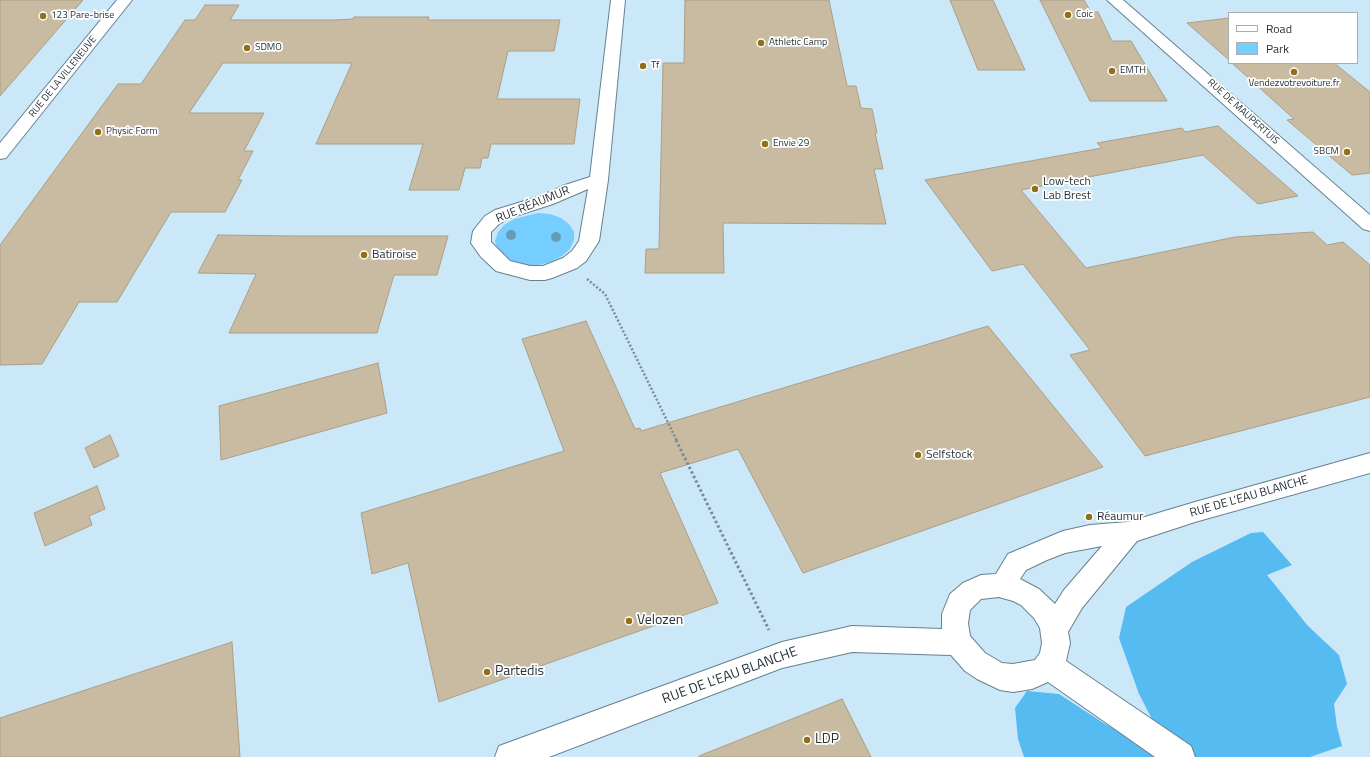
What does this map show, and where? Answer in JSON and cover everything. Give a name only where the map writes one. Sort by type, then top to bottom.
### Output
[{"type":"street","name":"RUE DE LA VILLENEUVE","points":[[0,154],[125,0]]},
{"type":"street","name":"RUE RÉAUMUR","points":[[599,180],[571,189],[547,200],[502,214],[492,220],[482,231],[481,242],[488,252],[503,266],[511,270],[530,274],[545,273],[570,263],[579,256],[589,241],[599,180],[618,0]]},
{"type":"street","name":"RUE DE MAUPERTUIS","points":[[1114,0],[1370,225]]},
{"type":"street","name":"RUE DE L'EAU BLANCHE","points":[[1005,586],[1009,573],[1017,562],[1069,540],[1090,536],[1128,533],[1195,512],[1370,463]]},
{"type":"street","points":[[1054,631],[1073,599],[1128,533]]},
{"type":"street","points":[[1005,586],[1020,591],[1039,604],[1047,614],[1054,631],[1056,651],[1048,665],[1038,673],[1026,677],[1013,678],[1000,676],[975,662],[958,642],[954,624],[955,614],[959,603],[965,596],[981,587],[1005,586]]},
{"type":"street","name":"RUE DE L'EAU BLANCHE","points":[[510,757],[782,655],[852,639],[958,642]]},
{"type":"street","points":[[1048,665],[1180,757]]},
{"type":"path","points":[[570,263],[605,294],[767,628],[782,655]]},
{"type":"green space","points":[[538,213],[550,214],[561,218],[569,224],[574,232],[574,240],[570,249],[562,256],[551,262],[538,265],[524,265],[512,262],[503,257],[497,249],[495,241],[498,232],[504,225],[514,219]]},
{"type":"shaded area","points":[[1263,532],[1292,565],[1267,575],[1308,626],[1339,655],[1347,684],[1334,704],[1337,727],[1342,746],[1310,757],[1024,757],[1018,739],[1015,708],[1027,691],[1059,694],[1105,724],[1156,751],[1152,719],[1139,694],[1119,638],[1126,607],[1192,562],[1251,533]]},
{"type":"building","points":[[0,0],[83,0],[0,96]]},
{"type":"building","name":"Envie 29","points":[[685,0],[829,0],[847,86],[856,86],[861,108],[872,109],[877,133],[875,133],[883,169],[874,169],[886,224],[723,223],[724,273],[645,273],[646,249],[659,249],[663,63],[684,63]]},
{"type":"building","points":[[950,0],[993,0],[1025,70],[978,70]]},
{"type":"building","name":"EMTH","points":[[1040,0],[1084,0],[1091,12],[1098,12],[1112,41],[1131,41],[1167,101],[1090,101]]},
{"type":"building","points":[[205,5],[239,5],[230,20],[334,20],[353,19],[354,17],[429,17],[428,20],[560,20],[554,51],[508,51],[497,99],[580,99],[574,144],[491,144],[488,158],[482,158],[480,168],[465,168],[459,190],[409,190],[423,144],[316,144],[352,63],[223,63],[189,113],[264,113],[244,151],[253,151],[238,180],[242,180],[225,212],[171,212],[117,302],[79,302],[42,364],[0,365],[0,245],[118,84],[141,84],[185,20],[195,20]]},
{"type":"building","name":"Vendezvotrevoiture.fr","points":[[1228,18],[1228,59],[1187,23]]},
{"type":"building","points":[[1233,64],[1335,64],[1370,92],[1370,173],[1352,175],[1287,120],[1294,119]]},
{"type":"building","points":[[1218,126],[1298,196],[1258,204],[1203,155],[1021,190],[1086,268],[1235,237],[1313,232],[1327,245],[1343,242],[1370,265],[1370,397],[1145,456],[1070,355],[1090,350],[1023,264],[992,271],[925,180],[1102,148],[1097,143],[1182,128],[1185,132]]},
{"type":"building","points":[[218,235],[448,236],[437,275],[394,275],[377,333],[229,333],[256,274],[198,273]]},
{"type":"building","points":[[586,321],[635,429],[640,428],[641,431],[988,326],[1103,467],[803,573],[738,449],[660,473],[718,603],[439,702],[408,563],[372,574],[361,513],[564,451],[522,339]]},
{"type":"building","points":[[378,363],[387,413],[221,460],[219,406]]},
{"type":"building","points":[[110,435],[119,456],[94,468],[85,448]]},
{"type":"building","points":[[97,486],[105,509],[89,516],[92,525],[45,546],[34,513]]},
{"type":"building","points":[[232,642],[240,757],[0,757],[0,718]]},
{"type":"building","points":[[842,699],[871,757],[699,757],[699,756]]},
{"type":"place","name":"Coic","points":[[1068,15]]},
{"type":"place","name":"123 Pare-brise","points":[[43,16]]},
{"type":"place","name":"Athletic Camp","points":[[761,43]]},
{"type":"place","name":"SDMO","points":[[247,48]]},
{"type":"place","name":"Tf","points":[[643,66]]},
{"type":"place","name":"EMTH","points":[[1112,71]]},
{"type":"place","name":"Vendezvotrevoiture.fr","points":[[1294,72]]},
{"type":"place","name":"Physic Form","points":[[98,132]]},
{"type":"place","name":"Envie 29","points":[[765,144]]},
{"type":"place","name":"SBCM","points":[[1347,152]]},
{"type":"place","name":"Low-tech Lab Brest","points":[[1035,189]]},
{"type":"place","name":"Batiroise","points":[[364,255]]},
{"type":"place","name":"Selfstock","points":[[918,455]]},
{"type":"place","name":"Réaumur","points":[[1089,517]]},
{"type":"place","name":"Velozen","points":[[629,621]]},
{"type":"place","name":"Partedis","points":[[487,672]]},
{"type":"place","name":"LDP","points":[[807,740]]}]
